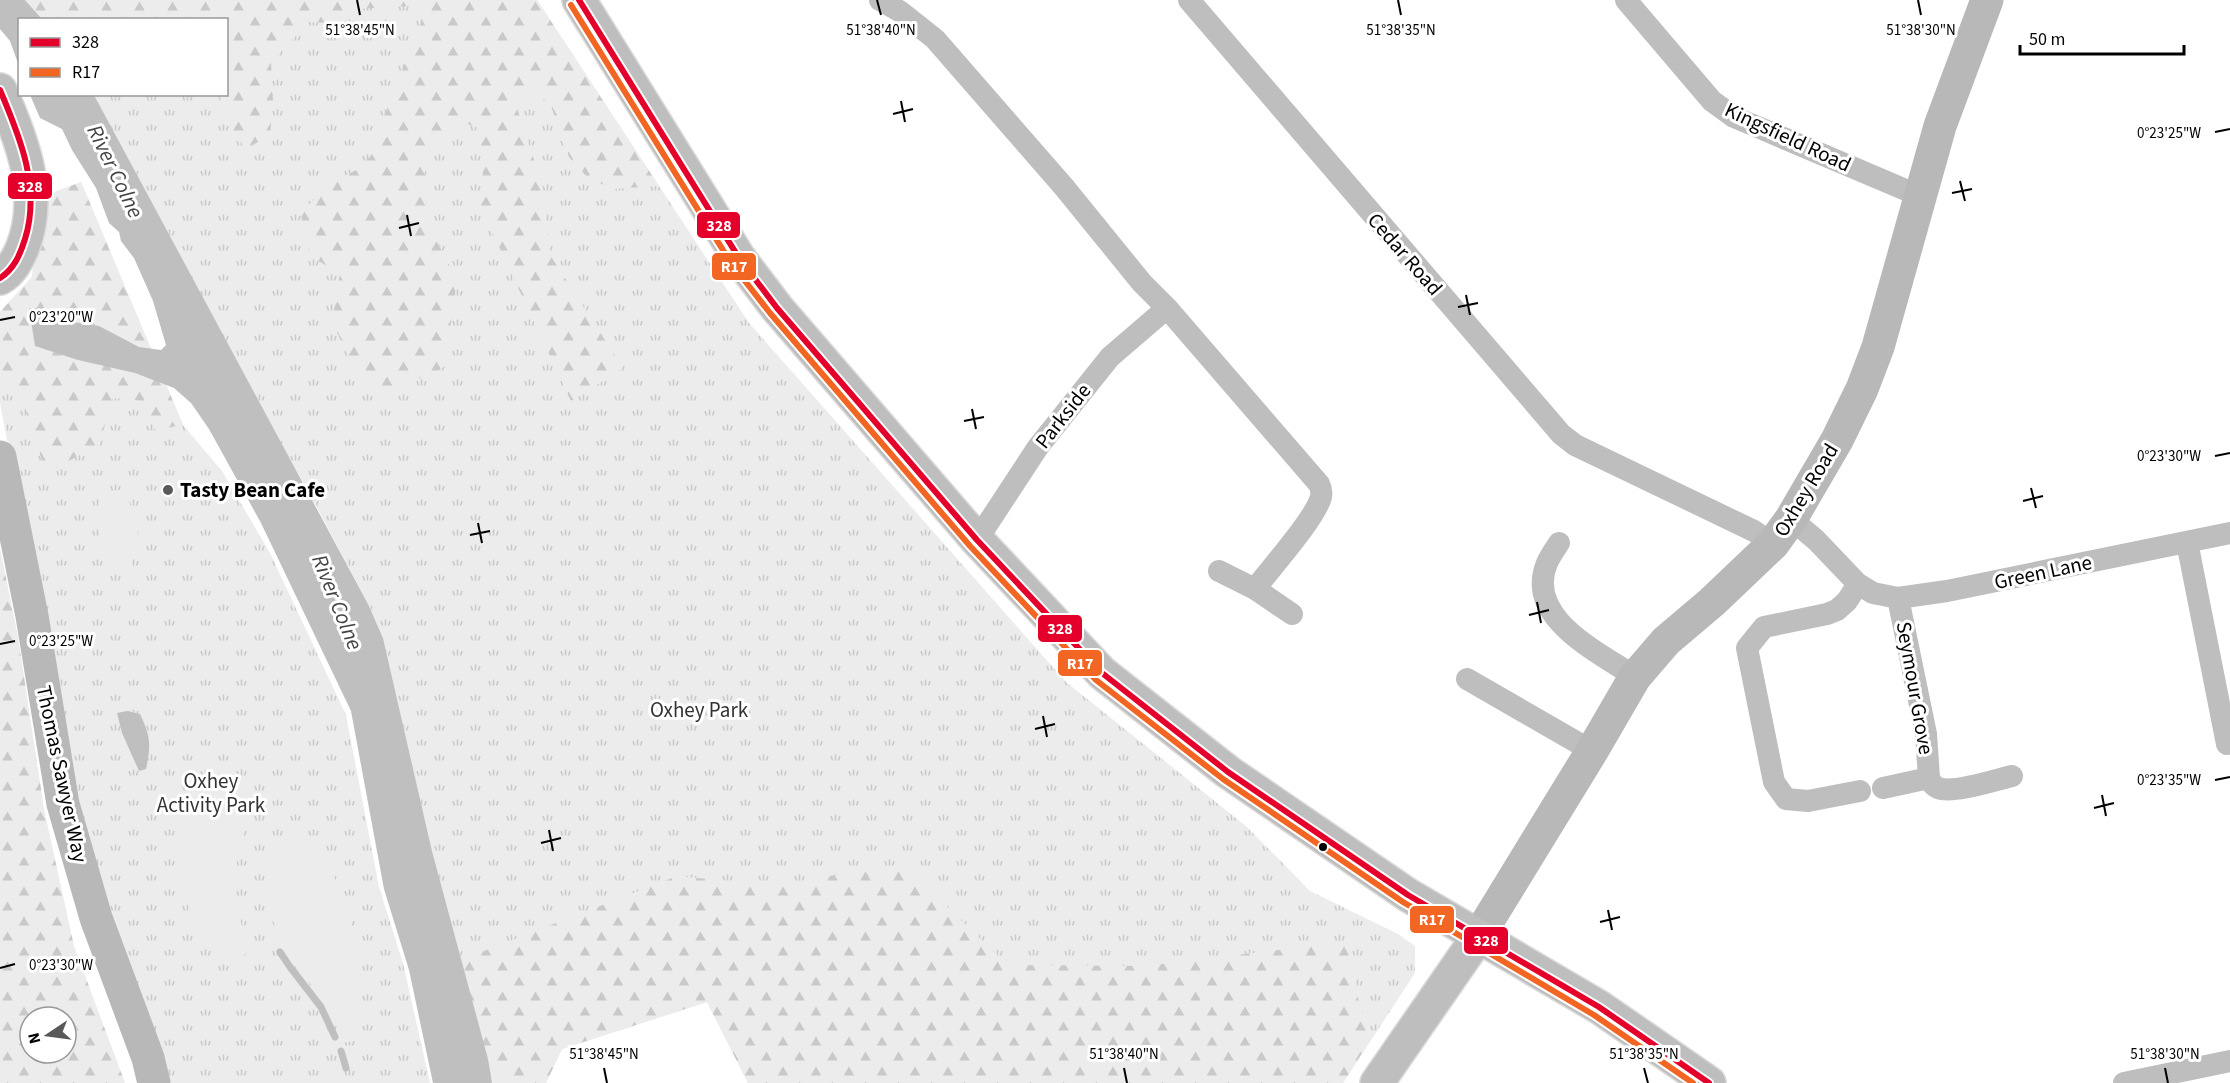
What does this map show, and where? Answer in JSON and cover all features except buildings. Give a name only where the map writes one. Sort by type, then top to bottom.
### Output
[{"type":"main road","points":[[579,0],[745,266],[777,308],[977,540],[1102,673],[1219,765],[1408,895],[1599,1007],[1709,1083]]},
{"type":"main road","points":[[0,90],[26,156],[31,182],[32,212],[29,232],[21,253],[2,282]]},
{"type":"main road","points":[[1377,1083],[1478,938]]},
{"type":"street","points":[[879,0],[901,12],[935,39],[1064,187],[1142,283],[1167,308],[1319,484],[1322,490],[1321,497],[1314,513],[1255,589]]},
{"type":"street","name":"Cedar Road","points":[[1189,0],[1561,434],[1581,448],[1754,531],[1782,531]]},
{"type":"street","name":"Kingsfield Road","points":[[1626,0],[1712,100],[1734,117],[1920,196]]},
{"type":"street","name":"Oxhey Road","points":[[1478,938],[1635,676],[1666,641],[1712,602],[1782,531],[1837,440],[1862,389],[1878,347],[1940,126],[1987,0]]},
{"type":"street","name":"Parkside","points":[[977,540],[1038,447],[1110,357],[1167,308]]},
{"type":"street","name":"Thomas Sawyer Way","points":[[0,457],[32,616],[63,804],[96,918],[148,1058],[154,1083]]},
{"type":"street","name":"Green Lane","points":[[1782,531],[1816,540],[1858,584],[1873,593],[1898,598],[1947,591],[2230,533]]},
{"type":"street","points":[[2187,542],[2227,744],[2230,743]]},
{"type":"street","points":[[1559,543],[1546,564],[1544,576],[1544,588],[1550,609],[1570,634],[1635,676]]},
{"type":"street","points":[[1219,571],[1255,589],[1292,614]]},
{"type":"street","points":[[1858,584],[1847,601],[1837,610],[1764,627],[1747,648],[1774,782],[1786,799],[1809,801],[1860,791]]},
{"type":"street","name":"Seymour Grove","points":[[1898,598],[1926,734],[1929,778],[1933,786],[1945,789],[2013,776]]},
{"type":"street","points":[[1467,679],[1592,751]]},
{"type":"street","name":"Seymour Grove","points":[[1883,788],[1929,778]]},
{"type":"street","points":[[2124,1083],[2230,1061]]},
{"type":"green space","points":[[25,0],[537,0],[659,186],[613,189],[588,178],[569,157],[551,106],[532,88],[523,92],[516,105],[542,184],[550,255],[623,368],[571,401],[480,206],[483,171],[478,128],[457,120],[432,142],[424,176],[428,223],[457,280],[447,365],[428,376],[378,390],[354,369],[335,328],[334,310],[340,273],[311,257],[303,231],[301,213],[328,185],[360,168],[379,146],[380,127],[428,5],[357,9],[329,23],[309,22],[271,62],[273,101],[270,135],[246,149],[233,131],[219,96],[228,96],[228,18],[41,18]]},
{"type":"green space","name":"Oxhey Park","points":[[251,0],[537,0],[749,323],[1066,682],[1247,827],[1310,891],[1398,934],[1415,946],[1415,973],[1343,1083],[748,1083],[707,1002],[562,1049],[546,1083],[490,1083],[488,1059],[432,851],[383,638],[368,604],[313,500],[95,96],[228,96],[228,18],[210,18]]},
{"type":"green space","name":"Oxhey Activity Park","points":[[81,182],[183,425],[222,471],[270,553],[346,715],[379,887],[403,963],[430,1083],[166,1083],[76,805],[0,403],[0,312],[32,277],[41,197]]},
{"type":"green space","points":[[81,182],[183,425],[155,430],[142,401],[113,398],[99,445],[46,473],[21,396],[0,387],[0,312],[32,277],[41,197]]},
{"type":"green space","points":[[120,490],[129,498],[138,532],[131,568],[123,572],[109,554],[97,524],[97,513],[106,492]]},
{"type":"green space","points":[[0,548],[18,637],[44,809],[74,946],[125,1083],[0,1083]]},
{"type":"green space","points":[[207,800],[222,802],[233,808],[243,829],[242,844],[237,859],[236,897],[247,952],[239,961],[229,960],[219,953],[194,918],[183,894],[177,867],[178,822],[188,808]]},
{"type":"green space","points":[[299,832],[309,835],[325,860],[347,908],[358,958],[360,1040],[343,1043],[329,1009],[287,954],[275,926],[267,881],[272,852],[282,838]]},
{"type":"green space","points":[[908,869],[999,957],[1021,965],[1145,966],[1344,942],[1356,976],[1356,992],[1371,1039],[1343,1083],[748,1083],[707,1002],[562,1049],[546,1083],[512,1083],[491,1076],[461,960],[677,876],[778,886],[846,873]]},
{"type":"water","points":[[0,0],[25,0],[41,18],[18,18],[18,63],[10,41],[0,29]]},
{"type":"water","name":"River Colne","points":[[30,96],[95,96],[368,604],[383,638],[432,851],[488,1059],[492,1083],[433,1083],[409,970],[384,889],[351,711],[261,523],[209,429],[191,403],[174,388],[135,373],[78,360],[35,346],[29,308],[45,308],[73,322],[99,326],[139,347],[161,350],[166,345],[153,301],[134,258],[121,241],[119,232],[109,223],[96,188],[72,150],[62,129],[40,118]]},
{"type":"water","points":[[127,711],[140,714],[148,735],[149,754],[146,769],[139,771],[122,733],[117,713]]},
{"type":"waterway","points":[[280,952],[321,1007],[335,1037]]},
{"type":"waterway","points":[[341,1051],[346,1068]]},
{"type":"transit line","name":"328","points":[[579,0],[739,258],[777,308],[977,540],[1102,673],[1228,772],[1408,895],[1599,1007],[1709,1083]]},
{"type":"transit line","name":"R17","points":[[571,5],[731,263],[770,313],[970,546],[1096,680],[1223,779],[1403,902],[1594,1015],[1693,1083]]},
{"type":"transit line","name":"328","points":[[0,90],[21,144],[31,201],[21,251],[13,266],[0,278]]},
{"type":"place","name":"Tasty Bean Cafe","points":[[168,490]]}]
